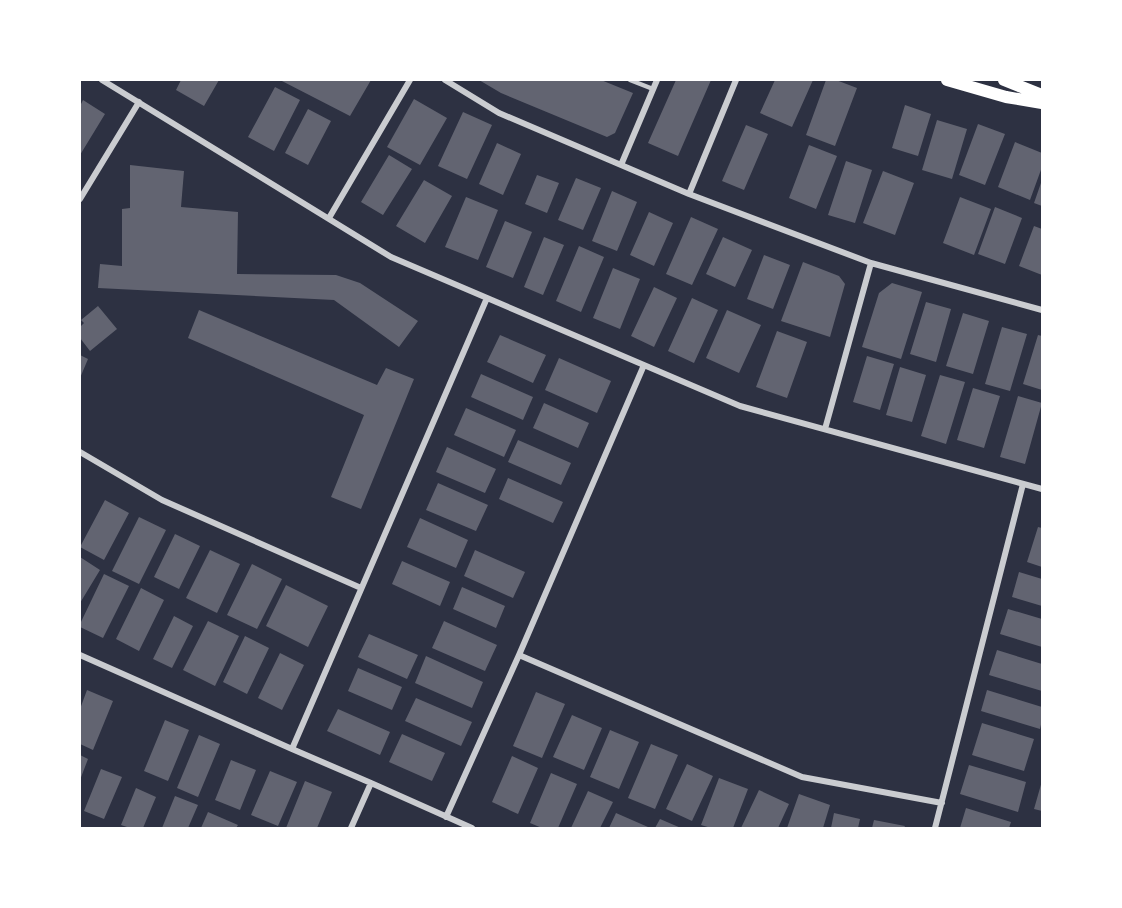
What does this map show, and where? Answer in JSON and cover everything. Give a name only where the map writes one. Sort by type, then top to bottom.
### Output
[{"type":"main road","points":[[947,80],[1006,97],[1042,103]]},
{"type":"main road","points":[[1004,80],[1042,95]]},
{"type":"street","points":[[102,80],[391,257],[740,406],[1042,489]]},
{"type":"street","points":[[329,218],[410,80]]},
{"type":"street","points":[[445,80],[499,114],[688,194],[871,263],[1042,310]]},
{"type":"street","points":[[621,165],[657,80]]},
{"type":"street","points":[[688,194],[736,80]]},
{"type":"street","points":[[80,199],[139,102]]},
{"type":"street","points":[[825,429],[871,263]]},
{"type":"street","points":[[292,749],[487,298]]},
{"type":"street","points":[[446,817],[519,655],[644,365]]},
{"type":"street","points":[[80,452],[162,500],[361,588]]},
{"type":"street","points":[[935,828],[1023,484]]},
{"type":"street","points":[[80,655],[472,828]]},
{"type":"street","points":[[519,655],[802,777],[942,803]]},
{"type":"street","points":[[351,828],[371,783]]},
{"type":"lane","points":[[630,80],[653,89]]},
{"type":"building","points":[[181,80],[219,80],[204,106],[176,90]]},
{"type":"building","points":[[280,80],[371,80],[350,116]]},
{"type":"building","points":[[479,80],[601,80],[633,93],[615,133],[607,137],[501,93]]},
{"type":"building","points":[[676,80],[711,80],[678,156],[648,143]]},
{"type":"building","points":[[775,80],[813,80],[792,127],[760,113]]},
{"type":"building","points":[[826,80],[836,80],[857,88],[835,146],[806,135]]},
{"type":"building","points":[[275,87],[300,100],[274,151],[248,137]]},
{"type":"building","points":[[414,99],[447,118],[420,165],[387,147]]},
{"type":"building","points":[[83,100],[105,114],[80,155],[80,106]]},
{"type":"building","points":[[905,105],[931,114],[918,156],[892,148]]},
{"type":"building","points":[[308,109],[331,121],[308,165],[285,153]]},
{"type":"building","points":[[463,112],[492,125],[467,179],[438,166]]},
{"type":"building","points":[[937,120],[967,129],[952,179],[922,170]]},
{"type":"building","points":[[978,124],[1005,134],[985,185],[959,175]]},
{"type":"building","points":[[746,125],[768,134],[744,190],[722,181]]},
{"type":"building","points":[[1015,142],[1042,153],[1042,167],[1030,200],[998,187]]},
{"type":"building","points":[[497,143],[521,154],[503,195],[479,184]]},
{"type":"building","points":[[809,145],[837,156],[816,209],[789,198]]},
{"type":"building","points":[[389,155],[412,169],[383,215],[361,202]]},
{"type":"building","points":[[846,161],[872,170],[855,223],[828,215]]},
{"type":"building","points":[[130,165],[184,171],[181,207],[238,212],[237,274],[336,275],[360,283],[418,321],[399,347],[334,300],[98,288],[100,264],[122,266],[122,209],[130,208]]},
{"type":"building","points":[[883,171],[914,183],[895,235],[863,223]]},
{"type":"building","points":[[537,175],[559,183],[547,213],[525,204]]},
{"type":"building","points":[[576,178],[601,188],[583,230],[558,220]]},
{"type":"building","points":[[424,180],[452,196],[425,243],[396,226]]},
{"type":"building","points":[[1042,180],[1042,206],[1034,203]]},
{"type":"building","points":[[612,191],[637,202],[617,251],[592,241]]},
{"type":"building","points":[[466,197],[498,210],[478,260],[445,247]]},
{"type":"building","points":[[960,197],[991,209],[974,255],[943,243]]},
{"type":"building","points":[[995,207],[1022,218],[1005,264],[978,254]]},
{"type":"building","points":[[649,212],[673,223],[654,266],[630,255]]},
{"type":"building","points":[[691,217],[718,229],[692,285],[666,274]]},
{"type":"building","points":[[505,221],[532,232],[513,278],[486,267]]},
{"type":"building","points":[[1034,226],[1042,229],[1042,275],[1019,266]]},
{"type":"building","points":[[544,237],[564,245],[543,295],[524,287]]},
{"type":"building","points":[[723,237],[752,250],[735,287],[706,274]]},
{"type":"building","points":[[579,246],[604,257],[581,312],[556,301]]},
{"type":"building","points":[[764,255],[790,265],[773,309],[747,299]]},
{"type":"building","points":[[803,262],[839,276],[845,284],[830,337],[781,321]]},
{"type":"building","points":[[613,268],[640,279],[620,329],[593,318]]},
{"type":"building","points":[[892,283],[922,292],[901,359],[862,347],[879,293]]},
{"type":"building","points":[[654,287],[677,298],[654,347],[631,336]]},
{"type":"building","points":[[692,298],[718,310],[694,363],[668,351]]},
{"type":"building","points":[[926,302],[951,309],[936,362],[910,354]]},
{"type":"building","points":[[98,306],[117,329],[90,351],[80,338],[80,327],[84,323],[81,320]]},
{"type":"building","points":[[199,310],[377,385],[386,368],[414,379],[361,509],[331,497],[364,415],[188,338]]},
{"type":"building","points":[[727,310],[761,325],[739,373],[706,358]]},
{"type":"building","points":[[963,313],[989,321],[973,374],[946,366]]},
{"type":"building","points":[[1002,327],[1027,334],[1010,391],[985,384]]},
{"type":"building","points":[[777,331],[807,342],[787,398],[756,387]]},
{"type":"building","points":[[500,335],[546,355],[533,383],[487,362]]},
{"type":"building","points":[[1038,335],[1042,336],[1042,390],[1023,384]]},
{"type":"building","points":[[80,355],[88,359],[80,378]]},
{"type":"building","points":[[867,356],[894,364],[880,410],[853,402]]},
{"type":"building","points":[[559,358],[611,381],[597,413],[545,390]]},
{"type":"building","points":[[900,367],[926,375],[912,422],[886,415]]},
{"type":"building","points":[[481,374],[533,397],[523,420],[471,397]]},
{"type":"building","points":[[940,375],[965,382],[946,444],[921,436]]},
{"type":"building","points":[[973,388],[1000,396],[984,448],[957,440]]},
{"type":"building","points":[[1018,396],[1042,403],[1025,464],[1000,457]]},
{"type":"building","points":[[544,403],[589,423],[578,448],[533,428]]},
{"type":"building","points":[[466,408],[516,430],[504,457],[454,435]]},
{"type":"building","points":[[518,440],[571,463],[561,485],[508,462]]},
{"type":"building","points":[[447,447],[496,469],[485,493],[436,472]]},
{"type":"building","points":[[508,478],[563,502],[553,523],[499,499]]},
{"type":"building","points":[[438,483],[488,505],[476,531],[426,510]]},
{"type":"building","points":[[105,500],[129,513],[104,560],[80,547]]},
{"type":"building","points":[[139,517],[166,530],[139,584],[112,571]]},
{"type":"building","points":[[420,518],[468,540],[456,568],[407,547]]},
{"type":"building","points":[[1038,527],[1042,528],[1042,567],[1027,562]]},
{"type":"building","points":[[175,534],[200,546],[179,589],[154,577]]},
{"type":"building","points":[[210,550],[240,564],[217,613],[186,598]]},
{"type":"building","points":[[475,550],[525,572],[513,598],[464,576]]},
{"type":"building","points":[[80,557],[100,570],[80,603]]},
{"type":"building","points":[[402,561],[450,582],[440,606],[392,584]]},
{"type":"building","points":[[252,564],[282,579],[257,629],[227,615]]},
{"type":"building","points":[[1019,572],[1042,579],[1042,606],[1012,597]]},
{"type":"building","points":[[104,574],[129,586],[103,638],[80,627],[80,624]]},
{"type":"building","points":[[286,585],[328,606],[308,647],[266,626]]},
{"type":"building","points":[[462,587],[505,606],[496,628],[453,609]]},
{"type":"building","points":[[141,588],[164,600],[139,651],[116,639]]},
{"type":"building","points":[[1008,609],[1042,619],[1042,647],[1000,634]]},
{"type":"building","points":[[174,616],[193,626],[172,668],[153,659]]},
{"type":"building","points":[[208,621],[239,636],[215,686],[183,670]]},
{"type":"building","points":[[444,621],[497,645],[485,671],[432,648]]},
{"type":"building","points":[[369,634],[418,655],[407,679],[358,657]]},
{"type":"building","points":[[245,636],[269,648],[247,694],[223,682]]},
{"type":"building","points":[[997,650],[1042,664],[1042,691],[989,675]]},
{"type":"building","points":[[280,653],[304,665],[282,710],[258,698]]},
{"type":"building","points":[[426,656],[483,682],[472,708],[415,683]]},
{"type":"building","points":[[358,668],[402,687],[392,710],[348,691]]},
{"type":"building","points":[[87,690],[113,701],[93,750],[80,744],[80,709]]},
{"type":"building","points":[[987,690],[1042,707],[1040,729],[981,711]]},
{"type":"building","points":[[536,692],[565,704],[542,758],[513,746]]},
{"type":"building","points":[[416,698],[472,722],[461,746],[405,721]]},
{"type":"building","points":[[338,709],[390,732],[380,755],[327,731]]},
{"type":"building","points":[[572,715],[602,728],[584,770],[553,757]]},
{"type":"building","points":[[165,720],[189,730],[168,781],[144,771]]},
{"type":"building","points":[[982,723],[1034,739],[1024,771],[972,755]]},
{"type":"building","points":[[610,730],[639,742],[619,789],[590,777]]},
{"type":"building","points":[[402,734],[445,753],[432,781],[389,762]]},
{"type":"building","points":[[199,735],[220,744],[198,797],[177,788]]},
{"type":"building","points":[[651,744],[678,755],[655,809],[628,798]]},
{"type":"building","points":[[80,755],[88,759],[80,780]]},
{"type":"building","points":[[512,756],[538,768],[518,814],[492,802]]},
{"type":"building","points":[[231,760],[256,770],[240,810],[215,800]]},
{"type":"building","points":[[687,764],[713,776],[692,821],[666,809]]},
{"type":"building","points":[[969,765],[1026,782],[1018,812],[960,794]]},
{"type":"building","points":[[101,769],[122,777],[104,819],[84,811]]},
{"type":"building","points":[[270,771],[297,782],[278,826],[251,815]]},
{"type":"building","points":[[551,773],[577,784],[558,828],[542,828],[530,823]]},
{"type":"building","points":[[719,778],[748,789],[733,828],[711,828],[701,825]]},
{"type":"building","points":[[305,781],[332,792],[317,828],[286,828]]},
{"type":"building","points":[[1042,781],[1042,811],[1034,809]]},
{"type":"building","points":[[136,788],[156,797],[143,828],[121,825]]},
{"type":"building","points":[[759,790],[789,804],[778,828],[741,828]]},
{"type":"building","points":[[588,791],[613,802],[600,828],[571,828]]},
{"type":"building","points":[[799,794],[830,805],[823,828],[787,828]]},
{"type":"building","points":[[175,796],[198,805],[188,828],[162,828]]},
{"type":"building","points":[[966,808],[1011,822],[1009,828],[960,828]]},
{"type":"building","points":[[208,812],[238,825],[236,828],[201,828]]},
{"type":"building","points":[[616,813],[648,827],[609,828]]},
{"type":"building","points":[[834,813],[860,819],[858,828],[831,828]]},
{"type":"building","points":[[660,819],[681,828],[655,828]]},
{"type":"building","points":[[874,820],[905,826],[904,828],[872,828]]}]
